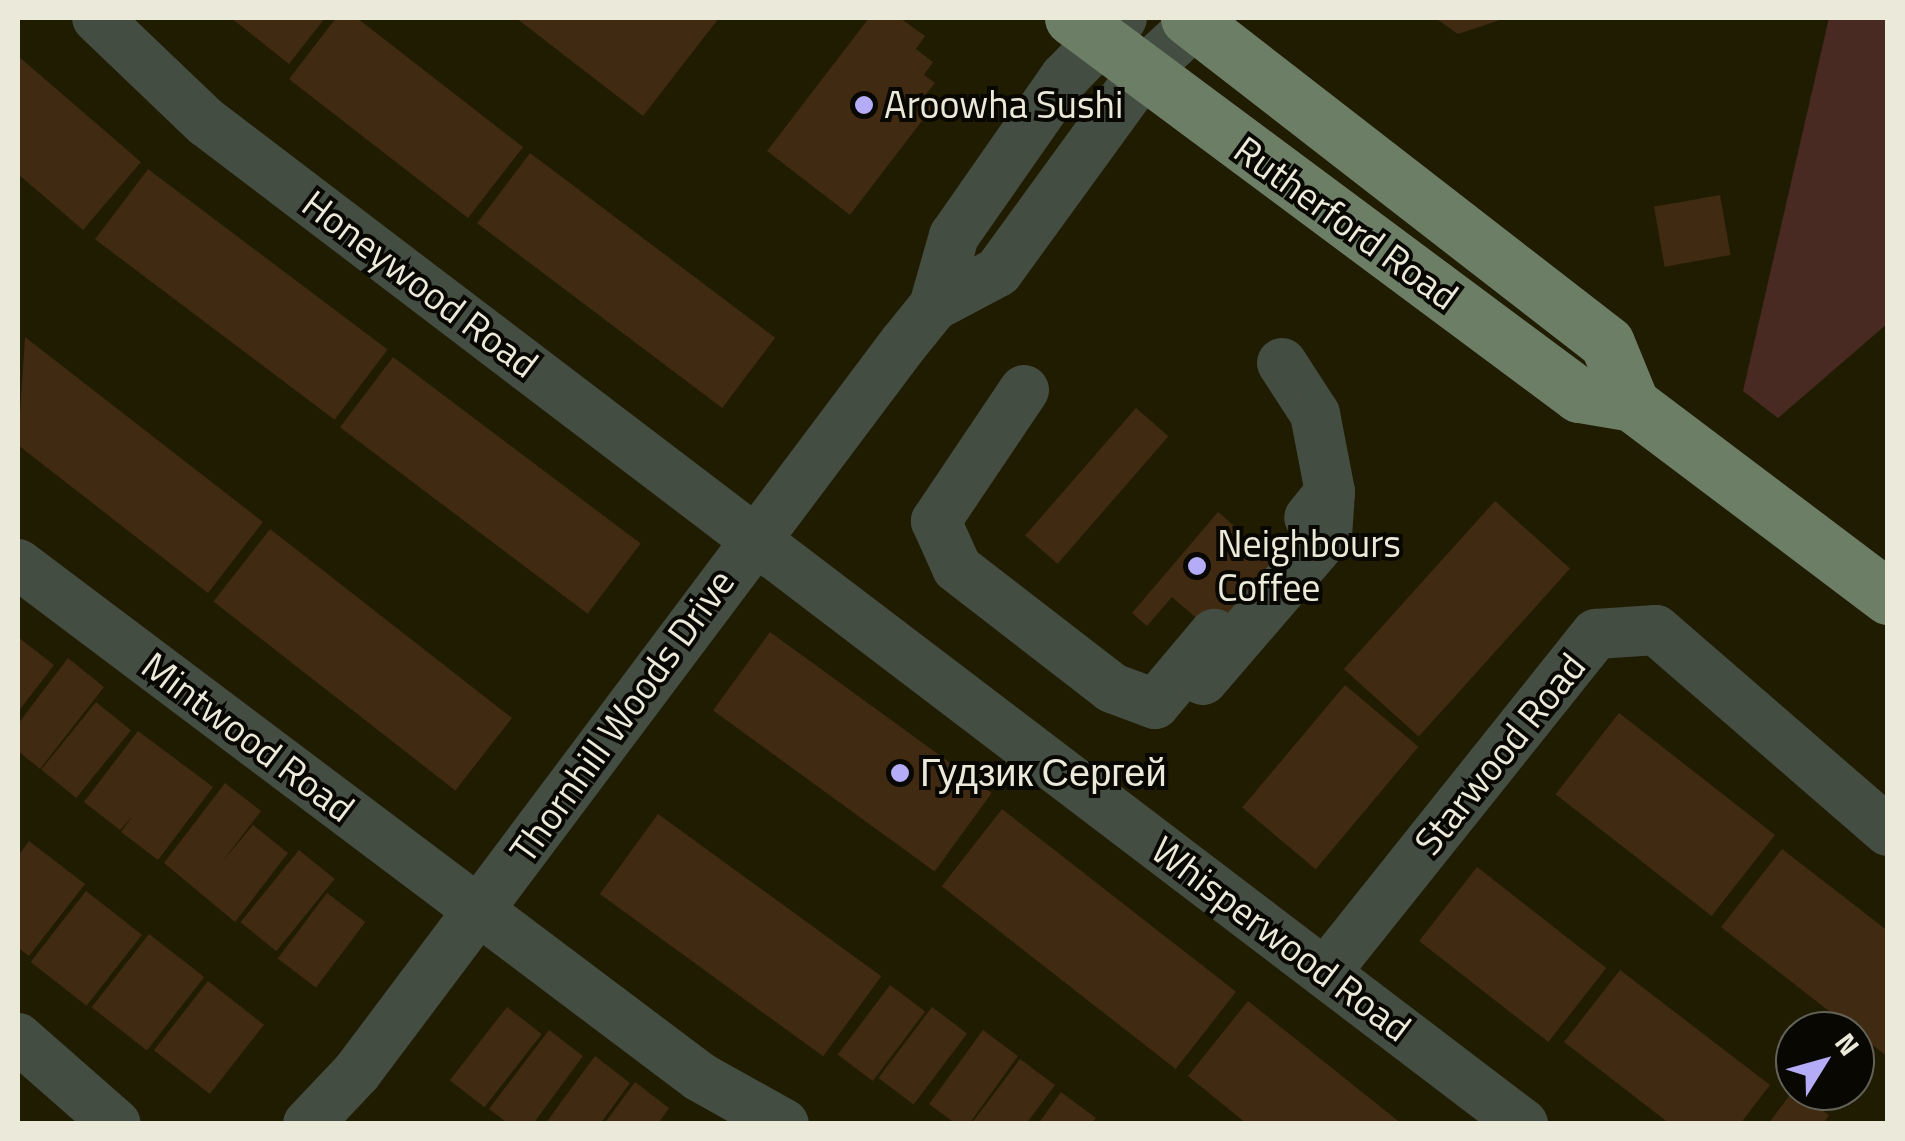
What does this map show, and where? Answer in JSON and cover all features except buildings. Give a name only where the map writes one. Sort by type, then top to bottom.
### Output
[{"type":"main road","name":"Rutherford Road","points":[[1195,19],[1607,344],[1632,404]]},
{"type":"main road","name":"Rutherford Road","points":[[1110,37],[1579,395],[1632,404],[1888,597]]},
{"type":"street","name":"Honeywood Road","points":[[98,18],[206,122],[753,537]]},
{"type":"street","name":"Thornhill Woods Drive","points":[[308,1124],[478,910],[753,537],[934,306],[954,236],[1110,37],[1195,19]]},
{"type":"street","points":[[1024,390],[936,521],[958,568],[1112,688],[1155,704],[1194,691],[1327,536],[1330,492],[1316,414],[1282,363]]},
{"type":"street","points":[[1276,562],[1330,492]]},
{"type":"street","name":"Whisperwood Road","points":[[753,537],[1523,1124]]},
{"type":"street","name":"Mintwood Road","points":[[18,564],[700,1076],[784,1124]]},
{"type":"street","name":"Starwood Road","points":[[1326,973],[1596,634],[1656,630],[1888,832]]},
{"type":"street","points":[[1155,704],[1214,634]]},
{"type":"street","points":[[18,1038],[116,1124]]},
{"type":"shaded area","points":[[1829,18],[1887,18],[1887,324],[1778,418],[1743,391]]},
{"type":"place","name":"Aroowha Sushi","points":[[864,105]]},
{"type":"place","name":"Neighbours Coffee","points":[[1197,566]]},
{"type":"place","name":"Гудзик Сергей","points":[[900,773]]}]
